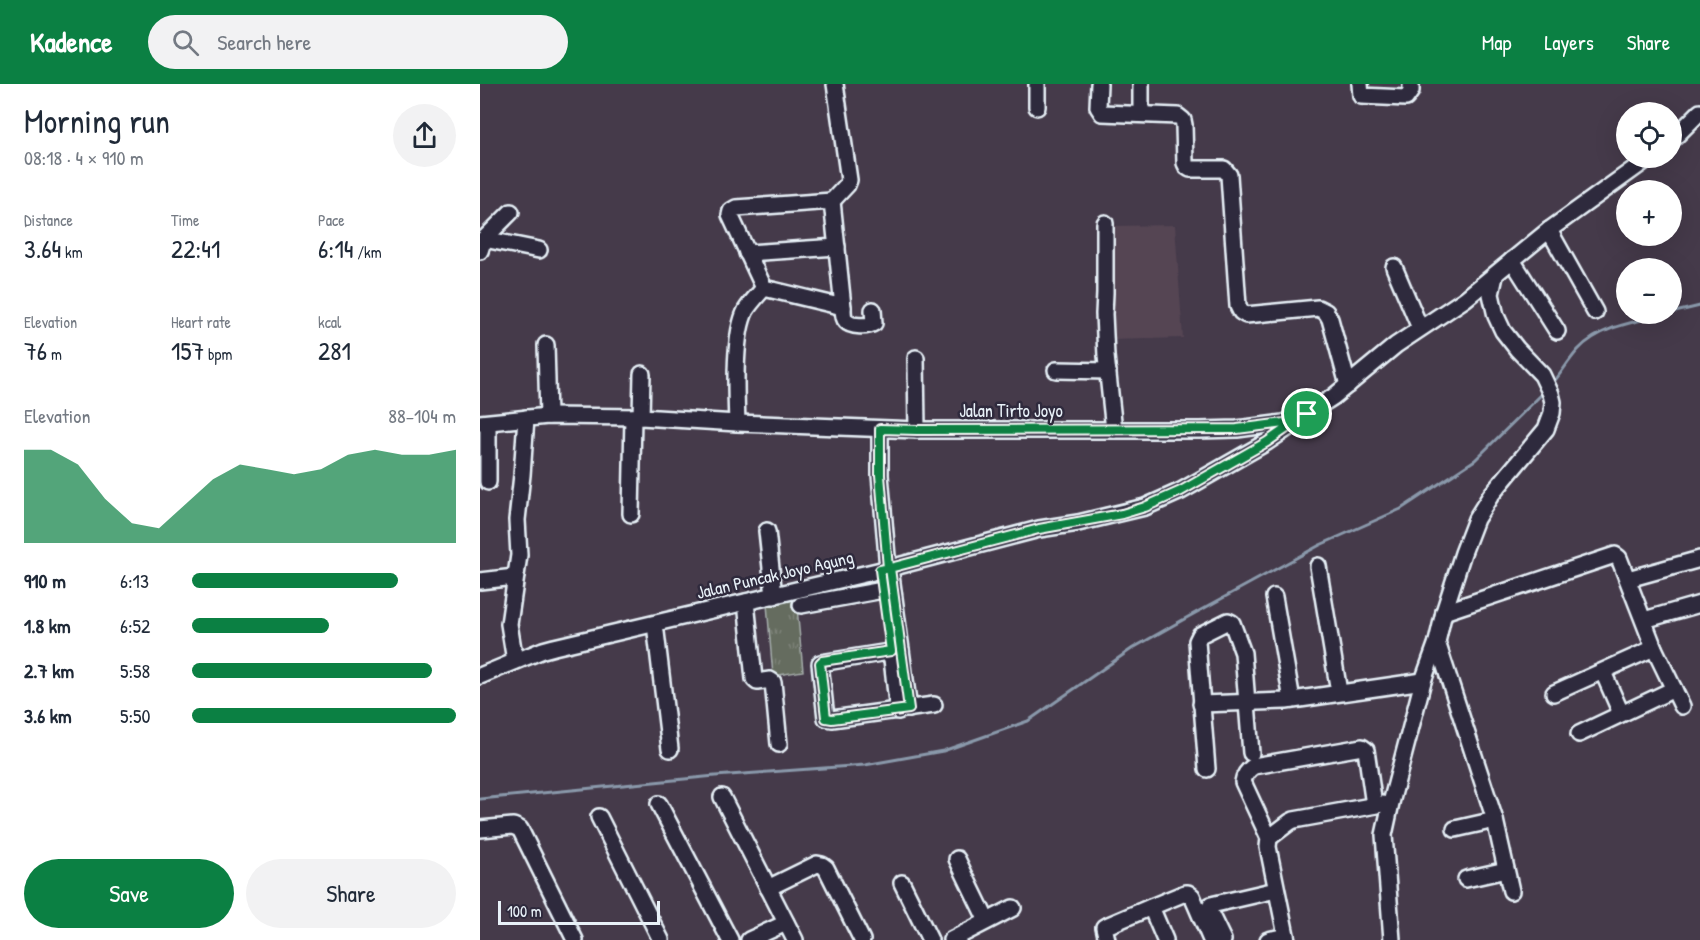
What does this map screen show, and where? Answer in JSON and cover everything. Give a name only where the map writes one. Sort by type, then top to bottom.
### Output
[{"type":"street","points":[[836,84],[849,180],[847,185],[832,201],[736,208],[730,215],[764,288],[843,307]]},
{"type":"street","points":[[1037,84],[1037,107]]},
{"type":"street","points":[[1099,84],[1098,107],[1102,113],[1178,116],[1183,120],[1184,125],[1187,167],[1227,171],[1238,306],[1241,312],[1246,315],[1318,308],[1326,312],[1330,319],[1348,385]]},
{"type":"street","points":[[1141,84],[1141,114]]},
{"type":"street","points":[[1360,84],[1361,96],[1406,98],[1411,91],[1411,84]]},
{"type":"street","points":[[1682,130],[1700,112]]},
{"type":"street","name":"Jalan Tirto Joyo","points":[[484,423],[548,416],[637,417],[917,430],[1114,430],[1237,429],[1284,423],[1307,414],[1334,397],[1396,345],[1465,299],[1549,230],[1635,168]]},
{"type":"street","points":[[832,201],[844,320],[847,323],[870,326],[874,323],[873,310]]},
{"type":"street","points":[[482,245],[511,212]]},
{"type":"street","points":[[1105,223],[1104,314],[1114,430]]},
{"type":"street","points":[[1549,230],[1595,312]]},
{"type":"street","points":[[482,245],[539,250]]},
{"type":"street","points":[[747,254],[837,247]]},
{"type":"street","points":[[1512,261],[1557,331]]},
{"type":"street","points":[[1394,267],[1420,328]]},
{"type":"street","points":[[1392,940],[1384,835],[1390,803],[1423,681],[1476,519],[1491,495],[1546,429],[1552,413],[1551,394],[1542,375],[1517,349],[1498,322],[1491,302],[1495,276]]},
{"type":"street","points":[[737,423],[737,364],[740,335],[746,311],[764,288]]},
{"type":"street","points":[[546,345],[548,416]]},
{"type":"street","points":[[916,358],[917,430]]},
{"type":"street","points":[[1056,370],[1108,371]]},
{"type":"street","points":[[631,514],[642,374]]},
{"type":"street","name":"Jalan Puncak Joyo Agung","points":[[480,676],[554,647],[886,569],[1039,529],[1145,507],[1181,491],[1267,442],[1307,414]]},
{"type":"street","points":[[515,661],[509,624],[519,555],[517,520],[526,418]]},
{"type":"street","points":[[484,423],[488,482]]},
{"type":"street","points":[[880,429],[880,475],[886,569],[904,710]]},
{"type":"street","points":[[767,531],[774,596]]},
{"type":"street","points":[[1444,612],[1616,555],[1628,579],[1654,648],[1682,706]]},
{"type":"street","points":[[1628,579],[1700,559]]},
{"type":"street","points":[[1318,566],[1339,692]]},
{"type":"street","points":[[886,569],[883,590],[896,651]]},
{"type":"street","points":[[480,581],[515,577]]},
{"type":"street","points":[[801,605],[883,590]]},
{"type":"street","points":[[1275,597],[1292,700]]},
{"type":"street","points":[[746,602],[754,679],[757,682],[771,680],[773,682],[779,744]]},
{"type":"street","points":[[1644,620],[1700,604]]},
{"type":"street","points":[[1207,770],[1196,646],[1198,638],[1205,632],[1228,621],[1232,623],[1243,653],[1251,753]]},
{"type":"street","points":[[655,624],[670,749]]},
{"type":"street","points":[[1437,642],[1495,820],[1511,891]]},
{"type":"street","points":[[1554,693],[1654,648]]},
{"type":"street","points":[[896,651],[822,661],[819,665],[826,718],[934,705]]},
{"type":"street","points":[[1603,672],[1622,713]]},
{"type":"street","points":[[1201,704],[1292,700],[1423,681]]},
{"type":"street","points":[[1579,734],[1674,689]]},
{"type":"street","points":[[1268,940],[1286,938],[1268,847],[1269,838],[1243,782],[1248,770],[1254,766],[1362,747],[1366,750],[1374,805]]},
{"type":"street","points":[[722,797],[795,940]]},
{"type":"street","points":[[1269,838],[1294,820],[1390,803]]},
{"type":"street","points":[[659,804],[730,940]]},
{"type":"street","points":[[598,817],[661,940]]},
{"type":"street","points":[[1455,829],[1495,820]]},
{"type":"street","points":[[480,829],[513,826],[520,830],[575,940]]},
{"type":"street","points":[[957,859],[987,921]]},
{"type":"street","points":[[768,888],[817,864],[822,865],[826,868],[862,940]]},
{"type":"street","points":[[1466,879],[1506,870]]},
{"type":"street","points":[[902,883],[930,940]]},
{"type":"street","points":[[1223,940],[1209,910],[1211,905],[1276,890]]},
{"type":"street","points":[[1107,940],[1104,927],[1185,893],[1192,897],[1211,940]]},
{"type":"street","points":[[1150,907],[1165,940]]},
{"type":"street","points":[[951,940],[1013,908]]},
{"type":"street","points":[[749,940],[786,922]]},
{"type":"shaded area","points":[[1175,225],[1183,338],[1110,340],[1111,226]]},
{"type":"green space","points":[[796,597],[803,671],[773,676],[767,604]]},
{"type":"waterway","points":[[1682,310],[1700,306]]},
{"type":"waterway","points":[[1552,384],[1587,342],[1597,335],[1626,324]]},
{"type":"waterway","points":[[480,799],[715,776],[865,765],[943,751],[1028,721],[1133,648],[1320,545],[1401,509],[1475,460],[1545,391]]},
{"type":"route","points":[[1307,414],[1267,442],[1159,502],[1122,514],[1039,529],[957,552],[890,568],[880,570],[891,651],[820,663],[826,718],[909,709],[890,568],[888,568],[880,475],[880,429],[1237,429],[1284,423],[1307,414]]}]
